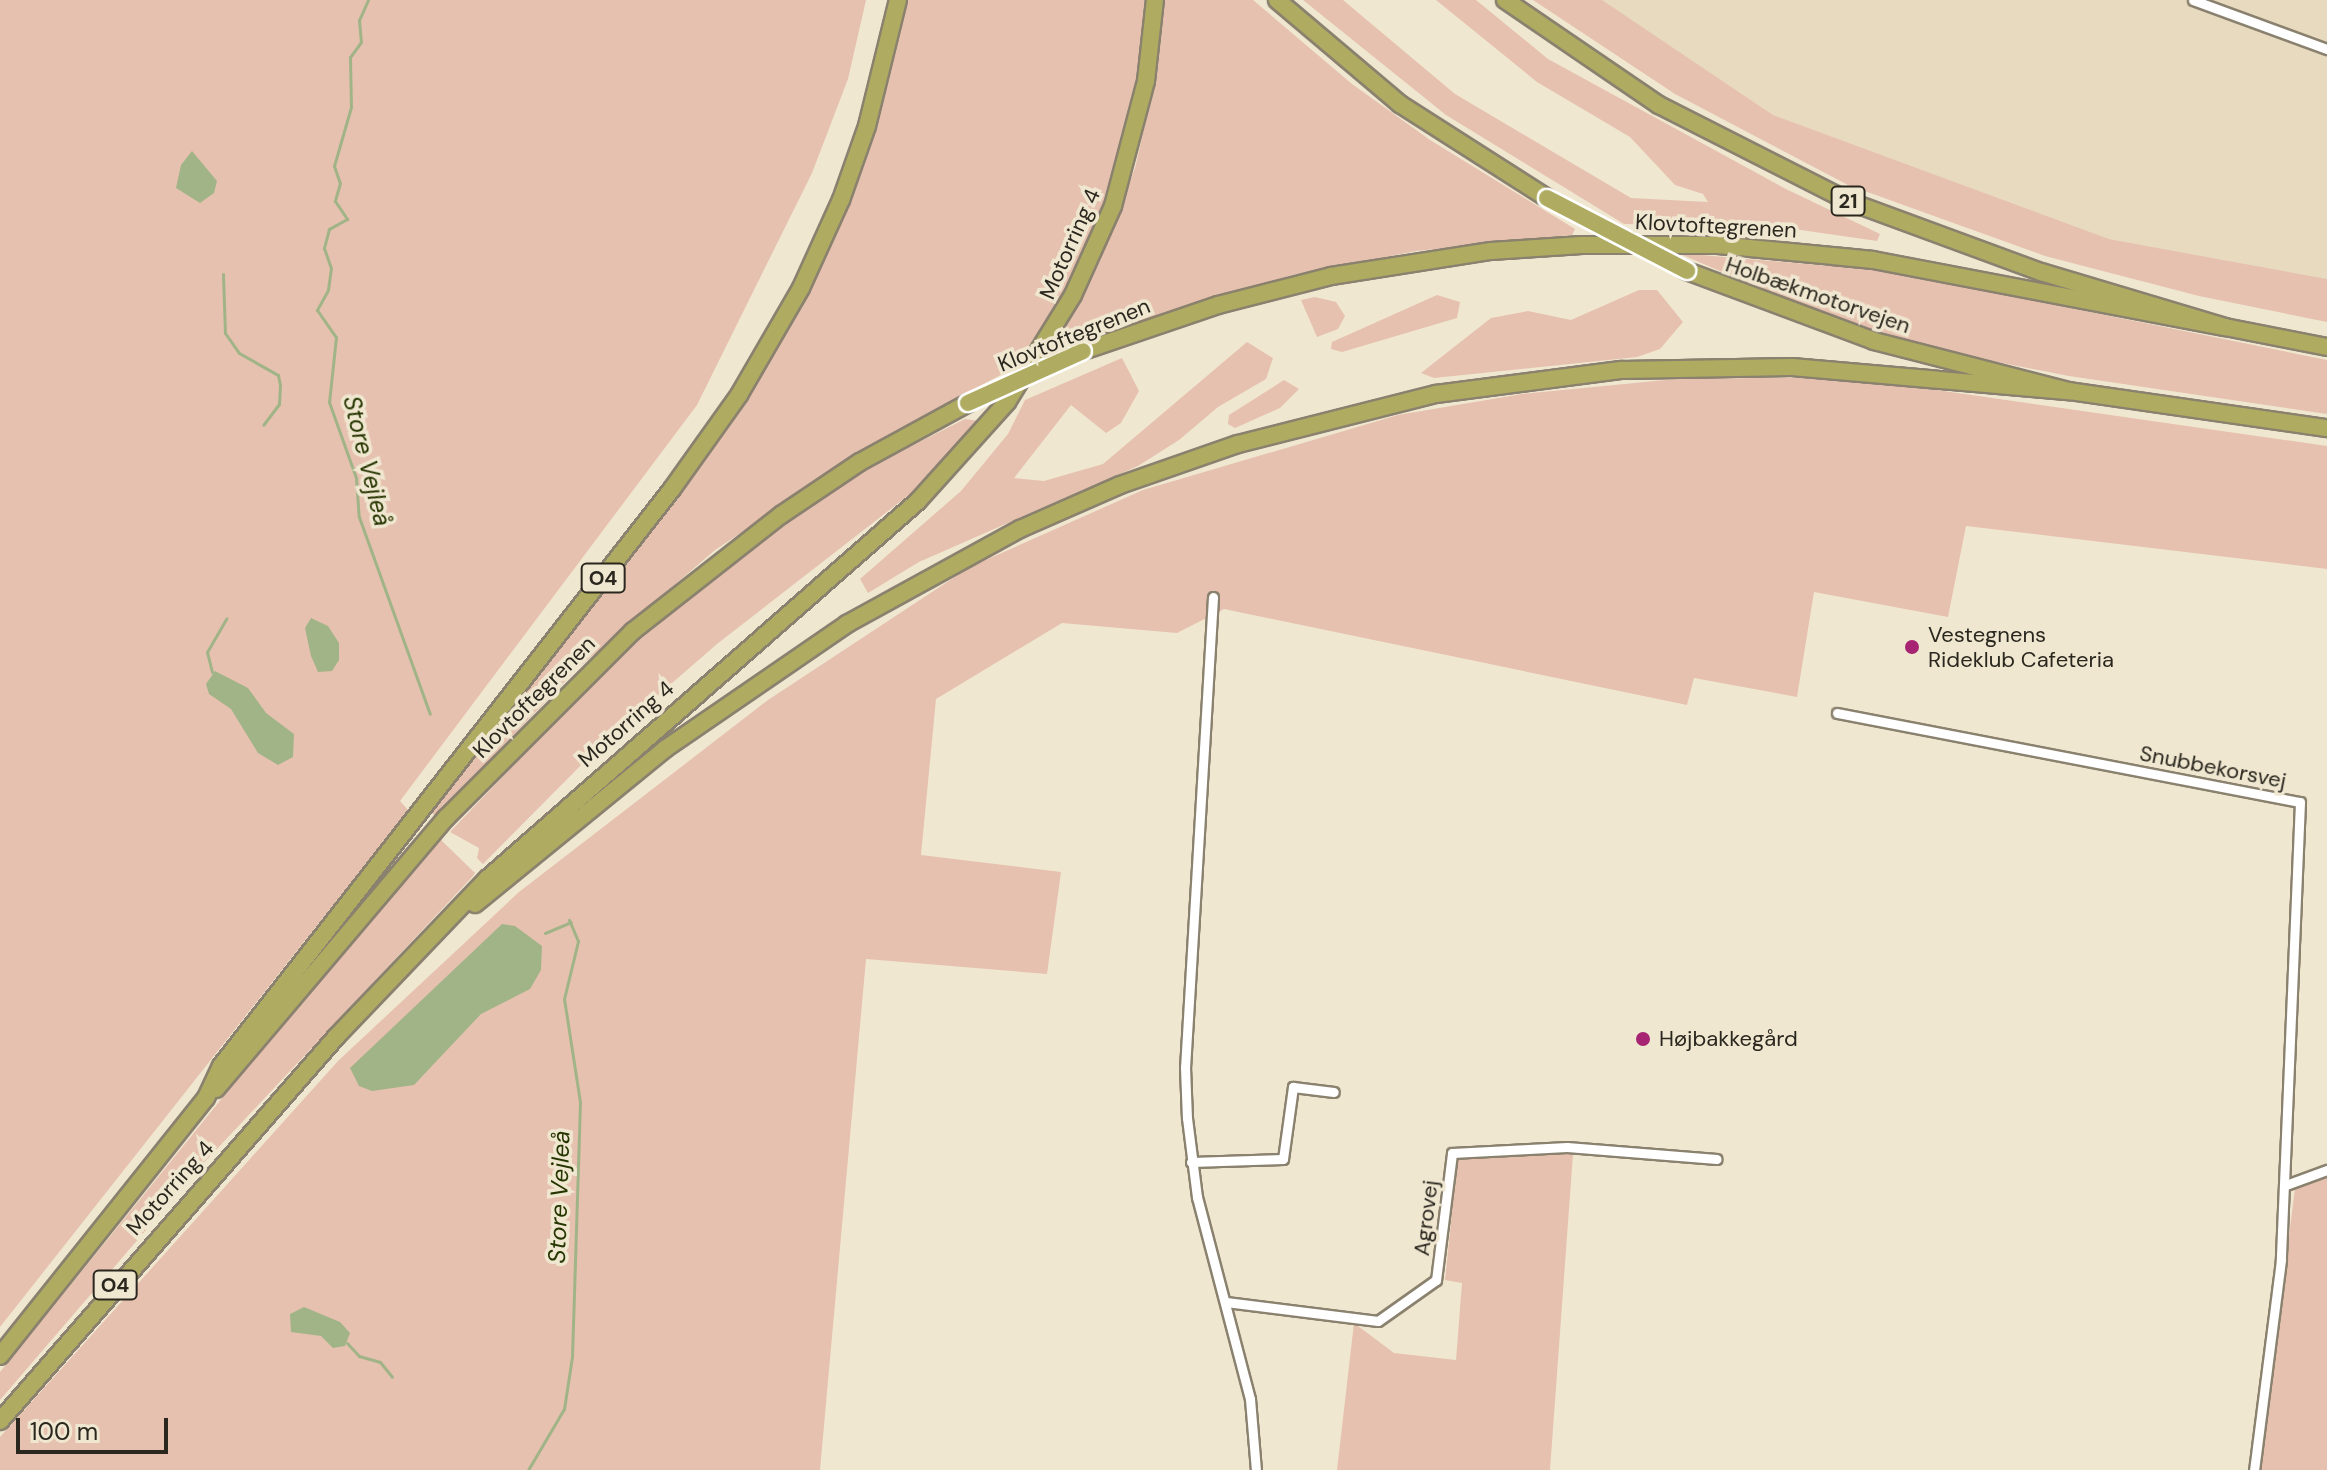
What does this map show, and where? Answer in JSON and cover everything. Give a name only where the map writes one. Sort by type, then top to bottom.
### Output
[{"type":"highway","name":"Motorring 4","points":[[0,1356],[206,1098],[221,1066],[672,489],[739,395],[801,288],[841,200],[867,126],[898,0]]},
{"type":"highway","name":"Motorring 4","points":[[0,1421],[336,1037],[451,921],[487,879],[589,786],[918,501],[1007,402],[1073,295],[1113,206],[1146,81],[1155,0]]},
{"type":"highway","points":[[1266,0],[1302,33],[1349,62]]},
{"type":"highway","name":"Holbækmotorvejen","points":[[1277,0],[1400,104],[1547,198],[1687,271],[1874,341],[2069,391],[2327,428]]},
{"type":"highway","name":"21","points":[[1505,0],[1637,92],[1796,178],[1953,243],[2225,327],[2327,347]]},
{"type":"highway","name":"Klovtoftegrenen","points":[[206,1098],[446,818],[633,631],[781,515],[860,462],[968,403],[1083,351],[1218,305],[1331,276],[1491,251],[1582,245],[1718,245],[1873,260],[2225,327]]},
{"type":"highway","points":[[451,921],[665,749],[847,624],[1020,529],[1120,485],[1238,444],[1436,394],[1622,370],[1792,367],[2069,391]]},
{"type":"street","points":[[2193,0],[2327,49]]},
{"type":"street","points":[[1213,597],[1185,1067],[1191,1162],[1250,1399],[1256,1470]]},
{"type":"street","name":"Snubbekorsvej","points":[[1837,713],[2300,802],[2286,1185],[2254,1470]]},
{"type":"street","points":[[1191,1162],[1283,1159],[1293,1087],[1334,1092]]},
{"type":"street","name":"Agrovej","points":[[1226,1302],[1378,1321],[1436,1280],[1452,1153],[1567,1147],[1717,1159]]},
{"type":"street","points":[[2286,1185],[2327,1170]]},
{"type":"shaded area","points":[[0,0],[866,0],[848,79],[812,173],[697,405],[400,801],[408,810],[0,1327]]},
{"type":"shaded area","points":[[904,0],[1150,0],[1142,70],[1112,188],[1088,250],[1029,360],[891,433],[715,550],[577,669],[435,816],[430,811],[797,308]]},
{"type":"shaded area","points":[[1165,0],[1253,0],[1352,84],[1430,140],[1575,229],[1572,235],[1416,251],[1292,275],[1069,343],[1061,337],[1100,261],[1135,168],[1155,81]]},
{"type":"shaded area","points":[[1303,0],[1343,0],[1455,94],[1631,198],[1708,202],[1703,194],[1675,185],[1630,137],[1537,82],[1436,0],[1476,0],[1548,59],[1786,189],[1880,234],[1877,241],[1780,227],[1624,224],[1446,115]]},
{"type":"shaded area","points":[[1533,0],[1602,0],[1773,115],[2109,239],[2327,279],[2327,322],[2199,296],[2045,256],[1848,185],[1675,94]]},
{"type":"shaded area","points":[[1601,0],[2327,0],[2327,279],[2109,239],[1773,115]]},
{"type":"shaded area","points":[[192,151],[217,181],[214,193],[200,203],[176,188],[181,165]]},
{"type":"shaded area","points":[[1678,253],[1887,271],[2327,360],[2327,414],[2069,376],[1957,354],[1825,316]]},
{"type":"shaded area","points":[[1639,290],[1657,290],[1683,322],[1660,349],[1637,357],[1434,378],[1421,373],[1491,318],[1528,311],[1571,320]]},
{"type":"shaded area","points":[[1437,295],[1460,302],[1457,318],[1342,352],[1331,349],[1332,342]]},
{"type":"shaded area","points":[[1315,297],[1336,302],[1345,316],[1338,329],[1317,337],[1301,300]]},
{"type":"shaded area","points":[[1247,342],[1273,358],[1266,379],[1218,407],[1179,440],[1138,466],[919,562],[868,593],[860,579],[961,491],[1008,434],[1025,400],[1122,358],[1139,391],[1121,423],[1106,433],[1071,405],[1014,478],[1044,481],[1103,464]]},
{"type":"shaded area","points":[[1846,377],[2327,446],[2327,569],[1966,526],[1948,617],[1814,592],[1797,697],[1694,678],[1687,705],[1224,609],[1177,633],[1062,623],[936,699],[921,855],[1061,872],[1047,974],[866,959],[820,1470],[0,1470],[0,1437],[338,1061],[519,892],[768,700],[970,567],[1143,490],[1398,415],[1522,394],[1676,379]]},
{"type":"shaded area","points":[[1284,380],[1299,389],[1280,408],[1235,428],[1228,424],[1229,415]]},
{"type":"shaded area","points":[[965,419],[980,421],[937,473],[717,644],[603,743],[483,864],[477,858],[479,848],[450,832],[609,665],[772,529],[852,476]]},
{"type":"shaded area","points":[[311,618],[328,626],[339,643],[339,660],[332,671],[318,672],[311,656],[305,628]]},
{"type":"shaded area","points":[[215,671],[248,688],[266,713],[294,734],[293,757],[278,765],[258,753],[231,709],[209,694],[206,684]]},
{"type":"shaded area","points":[[440,839],[475,873],[473,876],[201,1166],[0,1400],[0,1372],[274,1034]]},
{"type":"shaded area","points":[[502,924],[515,926],[542,946],[541,970],[530,989],[481,1014],[414,1085],[372,1091],[359,1086],[350,1068]]},
{"type":"shaded area","points":[[1573,1154],[1550,1470],[1337,1470],[1354,1323],[1394,1353],[1456,1360],[1462,1283],[1445,1280],[1458,1156]]},
{"type":"shaded area","points":[[2327,1177],[2327,1470],[2260,1470],[2295,1188]]},
{"type":"shaded area","points":[[304,1307],[340,1322],[350,1333],[345,1346],[333,1348],[321,1336],[291,1332],[290,1314]]},
{"type":"waterway","name":"Store Vejleå","points":[[368,0],[359,20],[361,42],[350,57],[351,107],[334,166],[340,183],[335,201],[347,219],[329,229],[324,248],[331,268],[328,290],[317,310],[336,337],[329,402],[356,478],[359,517],[430,714]]},
{"type":"waterway","points":[[223,274],[225,333],[239,353],[278,375],[279,404],[263,425]]},
{"type":"waterway","points":[[212,672],[207,652],[227,618]]},
{"type":"waterway","name":"Store Vejleå","points":[[528,1470],[564,1409],[572,1357],[580,1102],[564,999],[578,941],[569,920]]},
{"type":"waterway","points":[[545,933],[571,922]]},
{"type":"waterway","points":[[347,1343],[359,1356],[380,1362],[392,1377]]},
{"type":"place","name":"Vestegnens Rideklub Cafeteria","points":[[1912,647]]},
{"type":"place","name":"Højbakkegård","points":[[1643,1039]]}]
